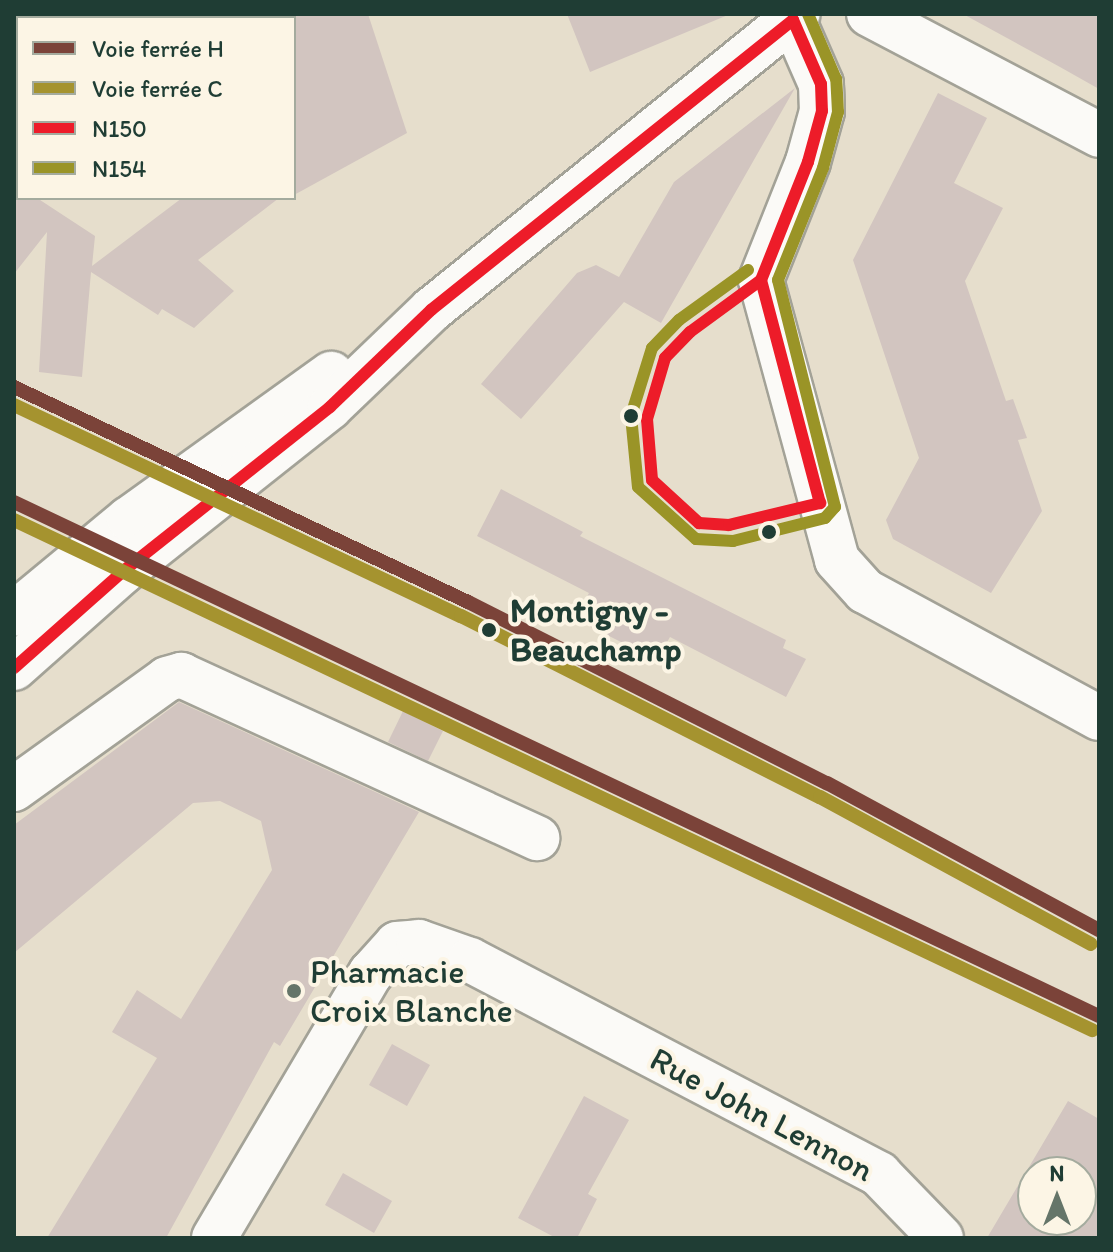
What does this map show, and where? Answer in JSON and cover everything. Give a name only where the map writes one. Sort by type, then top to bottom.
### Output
[{"type":"street","points":[[869,14],[1099,135]]},
{"type":"street","points":[[14,614],[103,563],[431,310],[796,17],[821,84],[822,111],[808,162],[761,280],[837,560],[865,591],[1099,718]]},
{"type":"street","points":[[14,668],[103,563]]},
{"type":"street","points":[[14,789],[167,679],[181,675],[537,838]]},
{"type":"street","name":"Rue John Lennon","points":[[214,1238],[371,973],[397,944],[439,947],[879,1174],[941,1238]]},
{"type":"building","points":[[368,14],[407,133],[296,194],[296,16]]},
{"type":"building","points":[[567,14],[727,14],[728,15],[590,72]]},
{"type":"building","points":[[963,14],[1099,14],[1099,89],[1060,67]]},
{"type":"building","points":[[795,88],[661,323],[624,302],[521,419],[481,384],[577,273],[596,265],[619,277],[674,182]]},
{"type":"building","points":[[938,93],[987,118],[954,183],[1003,208],[965,281],[1006,401],[1013,399],[1027,438],[1018,440],[1042,511],[991,593],[893,539],[886,520],[919,458],[853,260]]},
{"type":"building","points":[[14,183],[16,200],[40,200],[95,236],[92,266],[179,200],[276,200],[198,260],[234,291],[194,328],[162,309],[158,315],[91,272],[82,377],[39,372],[47,232],[14,274]]},
{"type":"building","name":"Montigny - Beauchamp","points":[[501,489],[583,532],[580,536],[786,640],[783,648],[806,659],[786,697],[670,637],[657,660],[575,619],[589,593],[477,536]]},
{"type":"building","points":[[179,702],[419,812],[280,1046],[274,1042],[166,1238],[47,1238],[157,1058],[112,1032],[137,990],[181,1019],[272,870],[261,821],[220,801],[193,803],[14,953],[14,825]]},
{"type":"building","points":[[403,711],[443,731],[428,761],[388,742]]},
{"type":"building","points":[[392,1044],[430,1065],[407,1106],[369,1085]]},
{"type":"building","points":[[584,1096],[629,1120],[588,1194],[597,1199],[577,1238],[556,1238],[518,1218]]},
{"type":"building","points":[[1068,1101],[1099,1119],[1099,1238],[987,1238],[1017,1187],[1017,1236],[1097,1236],[1097,1156],[1035,1156]]},
{"type":"building","points":[[343,1173],[392,1201],[374,1233],[325,1205]]},
{"type":"rail line","name":"H","points":[[14,387],[468,602],[827,783],[1099,930]]},
{"type":"rail line","name":"C","points":[[14,405],[461,616],[820,797],[1091,944]]},
{"type":"rail line","name":"H","points":[[14,502],[1099,1016]]},
{"type":"rail line","name":"C","points":[[14,520],[1092,1030]]},
{"type":"transit line","name":"N154","points":[[748,270],[679,320],[652,348],[631,416],[638,487],[696,539],[733,541],[825,518],[835,507],[778,280],[823,168],[838,112],[836,79],[808,14]]},
{"type":"transit line","name":"N150","points":[[793,20],[821,84],[822,111],[808,162],[761,280],[820,503]]},
{"type":"transit line","name":"N150","points":[[14,668],[122,572],[330,407],[431,310],[793,20]]},
{"type":"transit line","name":"N150","points":[[761,280],[690,332],[665,358],[647,419],[652,480],[699,523],[729,525],[820,503]]},
{"type":"place","name":"Montigny - Beauchamp","points":[[489,630]]},
{"type":"place","name":"Pharmacie Croix Blanche","points":[[294,991]]}]
